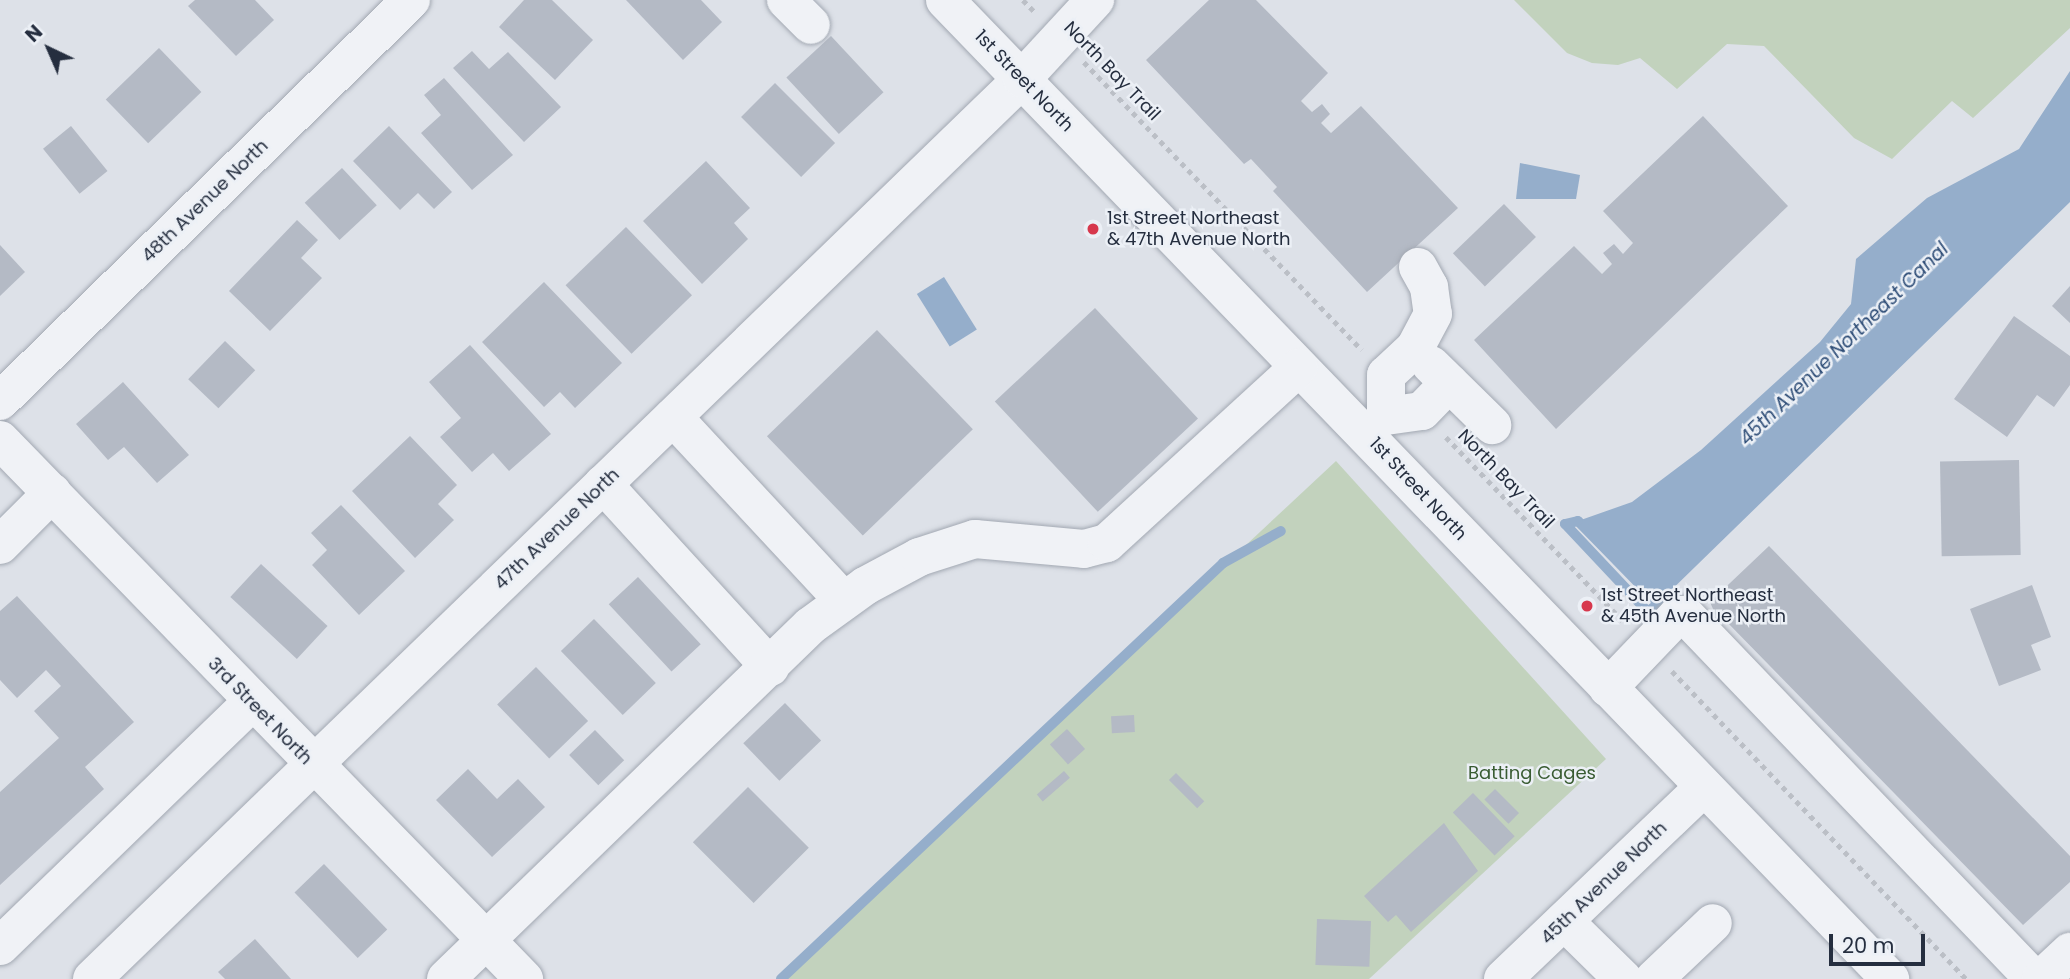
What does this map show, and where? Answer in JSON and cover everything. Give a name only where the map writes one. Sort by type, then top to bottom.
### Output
[{"type":"street","name":"48th Avenue North","points":[[0,401],[411,0]]},
{"type":"street","name":"1st Street North","points":[[945,0],[1298,367],[1392,421],[1608,688],[1890,979]]},
{"type":"street","name":"47th Avenue North","points":[[92,979],[1022,79],[1094,0]]},
{"type":"street","points":[[1418,267],[1429,287],[1433,314],[1414,349],[1387,375],[1392,421],[1449,383]]},
{"type":"street","points":[[1414,349],[1492,425]]},
{"type":"street","points":[[446,979],[770,667],[844,601],[919,556],[975,539],[1084,549],[1107,543],[1298,367]]},
{"type":"street","points":[[673,417],[844,601]]},
{"type":"street","name":"3rd Street North","points":[[0,440],[313,766],[524,979]]},
{"type":"street","points":[[603,484],[770,667]]},
{"type":"street","points":[[0,545],[52,493]]},
{"type":"street","points":[[1608,688],[1678,615],[1685,615],[2034,979]]},
{"type":"street","points":[[0,946],[252,702]]},
{"type":"street","name":"45th Avenue North","points":[[1503,979],[1704,787]]},
{"type":"street","points":[[1564,921],[1623,979]]},
{"type":"street","points":[[1654,979],[1713,923]]},
{"type":"street","points":[[2041,979],[2070,952]]},
{"type":"path","name":"North Bay Trail","points":[[1023,0],[1387,375]]},
{"type":"path","name":"North Bay Trail","points":[[1392,421],[1647,646],[1966,979]]},
{"type":"green space","points":[[1514,0],[2070,0],[2070,28],[1973,118],[1952,101],[1892,159],[1854,138],[1764,46],[1727,44],[1677,89],[1640,58],[1618,65],[1592,63],[1567,53]]},
{"type":"green space","name":"Batting Cages","points":[[1336,461],[1606,759],[1369,979],[781,979]]},
{"type":"water","name":"45th Avenue Northeast Canal","points":[[2070,71],[2070,202],[1658,603],[1578,521],[1632,502],[1701,450],[1820,342],[1851,304],[1856,259],[1927,198],[2019,149]]},
{"type":"water","points":[[1520,163],[1580,175],[1576,199],[1516,199]]},
{"type":"water","points":[[944,277],[977,330],[950,347],[917,294]]},
{"type":"building","points":[[195,0],[255,0],[274,20],[236,56],[188,6]]},
{"type":"building","points":[[524,0],[552,0],[593,40],[555,80],[499,27]]},
{"type":"building","points":[[626,0],[701,0],[722,22],[683,60]]},
{"type":"building","points":[[1209,0],[1256,0],[1328,73],[1301,101],[1312,112],[1322,104],[1330,114],[1321,123],[1331,133],[1361,106],[1458,208],[1367,292],[1273,191],[1277,187],[1251,159],[1244,164],[1146,60]]},
{"type":"building","points":[[831,36],[884,92],[839,134],[786,78]]},
{"type":"building","points":[[159,48],[201,92],[148,143],[106,99]]},
{"type":"building","points":[[472,51],[489,69],[508,52],[561,107],[524,142],[453,68]]},
{"type":"building","points":[[444,78],[513,155],[472,190],[421,133],[441,115],[424,95]]},
{"type":"building","points":[[775,83],[835,143],[801,177],[741,117]]},
{"type":"building","points":[[1703,116],[1788,206],[1556,429],[1474,340],[1574,246],[1602,274],[1612,264],[1603,253],[1614,244],[1623,254],[1633,243],[1603,211]]},
{"type":"building","points":[[71,126],[108,171],[80,194],[43,149]]},
{"type":"building","points":[[389,126],[452,192],[434,209],[418,193],[400,210],[353,161]]},
{"type":"building","points":[[706,161],[750,208],[734,223],[748,239],[702,284],[643,221]]},
{"type":"building","points":[[342,168],[377,205],[339,240],[305,203]]},
{"type":"building","points":[[1504,204],[1536,237],[1485,286],[1453,253]]},
{"type":"building","points":[[297,220],[318,240],[301,258],[322,278],[270,331],[229,291]]},
{"type":"building","points":[[626,227],[692,295],[632,354],[566,285]]},
{"type":"building","points":[[0,245],[25,272],[0,296]]},
{"type":"building","points":[[544,282],[622,363],[575,408],[560,392],[544,407],[482,342]]},
{"type":"building","points":[[2070,286],[2070,323],[2052,306]]},
{"type":"building","points":[[1095,308],[1198,418],[1098,512],[995,401]]},
{"type":"building","points":[[2014,316],[2070,356],[2070,385],[2054,407],[2037,395],[2007,437],[1954,399]]},
{"type":"building","points":[[877,330],[973,429],[863,536],[767,436]]},
{"type":"building","points":[[225,341],[255,370],[218,408],[188,379]]},
{"type":"building","points":[[470,345],[551,434],[509,471],[493,453],[472,472],[440,437],[461,418],[429,382]]},
{"type":"building","points":[[123,382],[189,455],[157,483],[124,447],[108,460],[76,424]]},
{"type":"building","points":[[410,436],[457,485],[438,504],[454,520],[415,558],[352,491]]},
{"type":"building","points":[[2019,460],[2021,555],[1942,556],[1940,461]]},
{"type":"building","points":[[341,505],[405,571],[359,615],[312,565],[327,550],[311,533]]},
{"type":"building","points":[[1769,546],[2070,856],[2070,882],[2023,925],[1725,620],[1719,623],[1710,602]]},
{"type":"building","points":[[261,564],[328,626],[297,659],[230,597]]},
{"type":"building","points":[[638,577],[701,644],[671,672],[609,604]]},
{"type":"building","points":[[2032,585],[2051,637],[2031,645],[2041,670],[1999,686],[1970,609]]},
{"type":"building","points":[[17,596],[134,722],[85,767],[104,789],[0,885],[0,792],[59,738],[34,711],[61,686],[46,670],[17,698],[0,680],[0,611]]},
{"type":"building","points":[[594,619],[656,683],[623,715],[561,651]]},
{"type":"building","points":[[536,667],[588,721],[549,758],[497,705]]},
{"type":"building","points":[[785,703],[821,740],[779,781],[743,743]]},
{"type":"building","points":[[1134,715],[1135,732],[1112,733],[1111,716]]},
{"type":"building","points":[[1067,729],[1085,749],[1068,764],[1050,744]]},
{"type":"building","points":[[595,730],[624,760],[598,785],[569,755]]},
{"type":"building","points":[[468,769],[497,799],[518,779],[545,807],[492,857],[436,800]]},
{"type":"building","points":[[1064,771],[1070,778],[1043,801],[1037,795]]},
{"type":"building","points":[[1176,773],[1204,801],[1197,808],[1169,780]]},
{"type":"building","points":[[748,787],[809,848],[754,903],[693,842]]},
{"type":"building","points":[[1495,789],[1519,813],[1508,824],[1484,800]]},
{"type":"building","points":[[1473,793],[1515,836],[1495,856],[1453,812]]},
{"type":"building","points":[[1444,823],[1478,871],[1411,932],[1396,915],[1388,922],[1364,896]]},
{"type":"building","points":[[324,864],[387,929],[358,958],[295,892]]},
{"type":"building","points":[[1317,919],[1371,921],[1369,967],[1315,965]]},
{"type":"building","points":[[255,939],[291,979],[225,979],[218,972]]},
{"type":"waterway","points":[[1578,521],[1658,603],[1648,612],[1565,524],[1578,521]]},
{"type":"waterway","points":[[781,979],[1223,563],[1281,531]]},
{"type":"place","name":"1st Street Northeast & 47th Avenue North","points":[[1093,229]]},
{"type":"place","name":"1st Street Northeast & 45th Avenue North","points":[[1587,606]]}]
